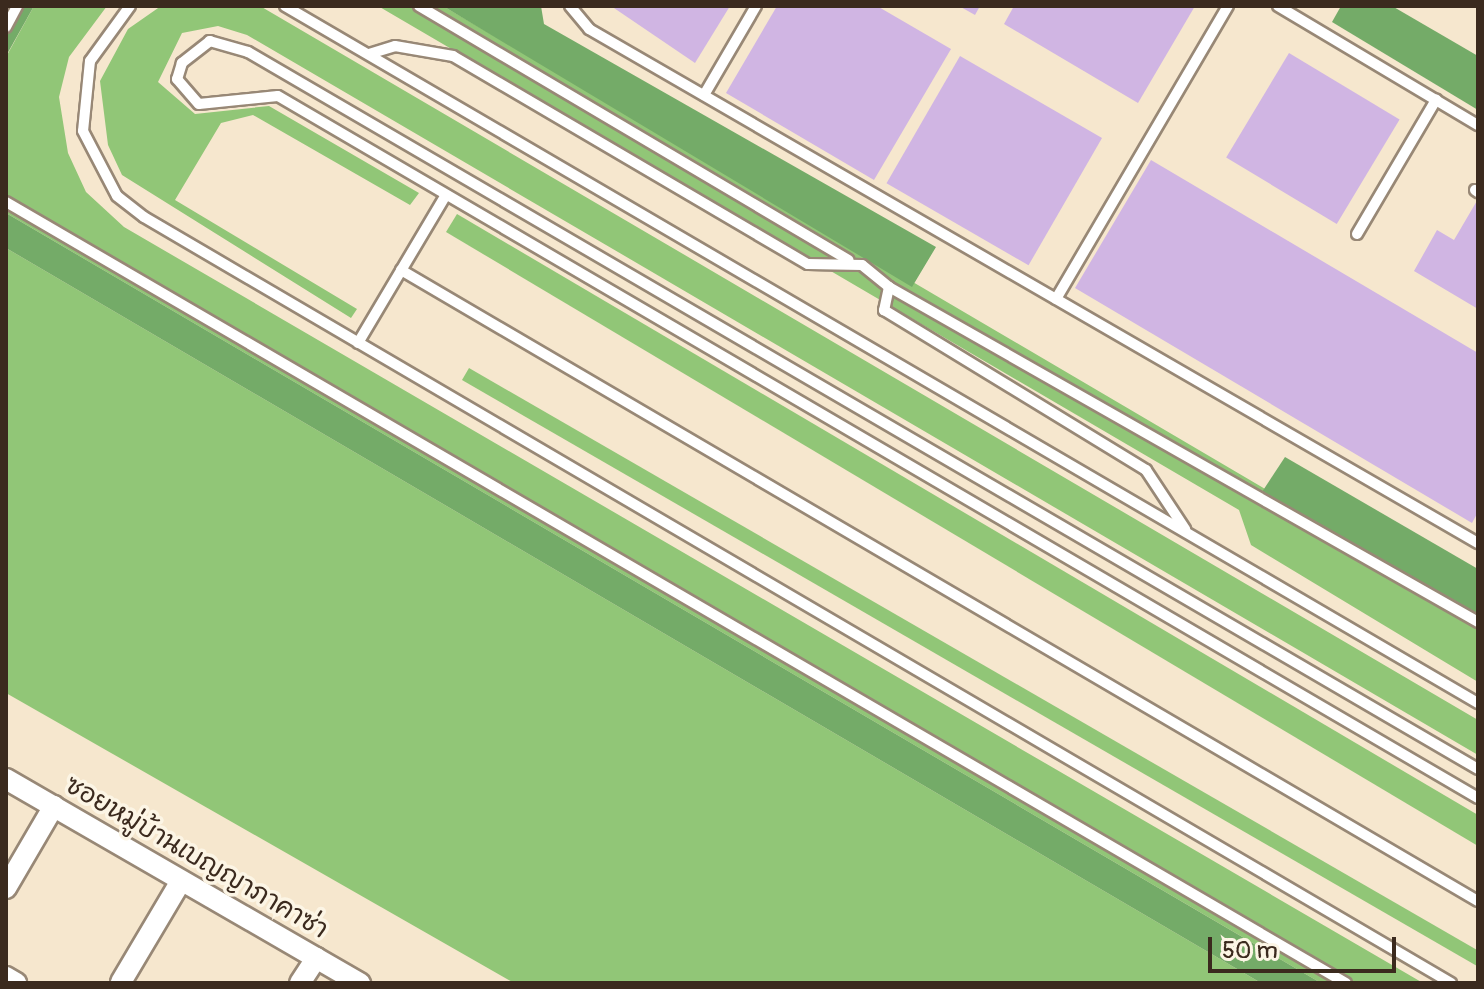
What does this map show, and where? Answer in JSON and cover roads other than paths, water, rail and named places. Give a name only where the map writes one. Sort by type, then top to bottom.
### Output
[{"type":"street","name":"ซอยหมู่บ้านเบญญาภาคาซ่า","points":[[6,779],[360,983]]},
{"type":"street","points":[[6,888],[54,806]]},
{"type":"street","points":[[121,982],[181,881]]},
{"type":"street","points":[[300,983],[316,958]]},
{"type":"lane","points":[[6,27],[17,6]]},
{"type":"lane","points":[[130,6],[105,33],[81,96],[95,166],[144,217],[1451,983]]},
{"type":"lane","points":[[285,6],[1478,703]]},
{"type":"lane","points":[[419,6],[889,287],[1478,622]]},
{"type":"lane","points":[[570,6],[578,22],[1478,543]]},
{"type":"lane","points":[[704,95],[756,6]]},
{"type":"lane","points":[[1056,299],[1228,6]]},
{"type":"lane","points":[[1278,6],[1478,125]]},
{"type":"lane","points":[[1478,769],[248,52],[210,41],[182,63],[177,79],[199,104],[278,96],[1478,798]]},
{"type":"lane","points":[[369,54],[395,46],[453,56],[808,264],[848,260]]},
{"type":"lane","points":[[1357,234],[1436,100]]},
{"type":"lane","points":[[358,343],[446,195]]},
{"type":"lane","points":[[6,202],[1346,983]]},
{"type":"lane","points":[[401,270],[1478,901]]},
{"type":"lane","points":[[889,287],[884,310],[902,323],[1146,470],[1187,532]]}]
